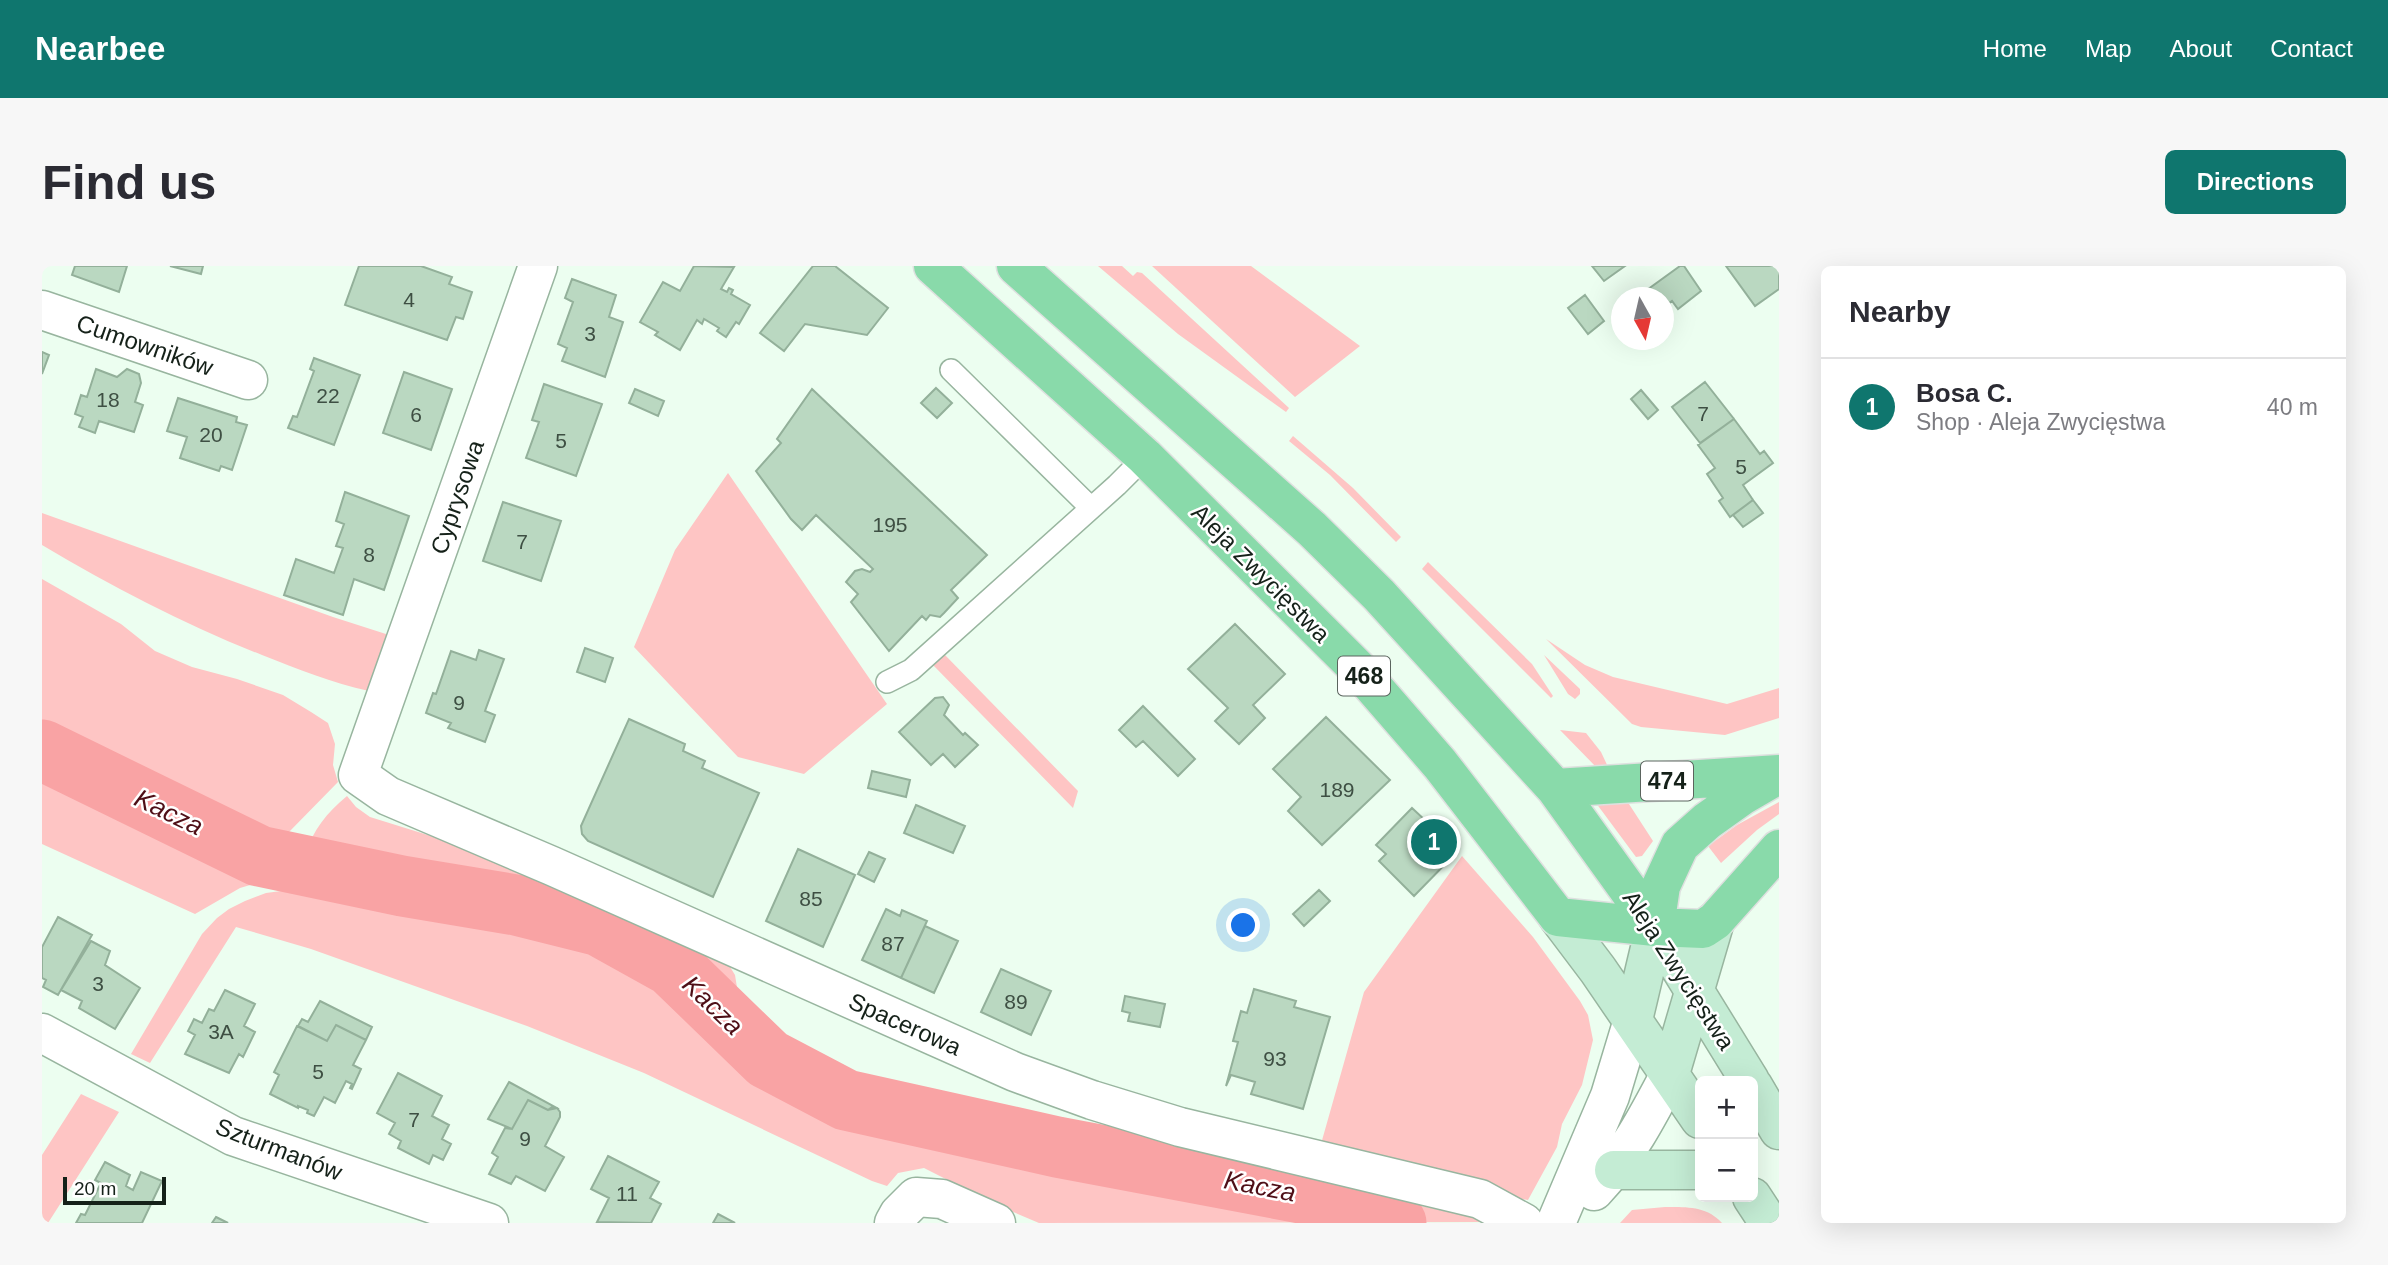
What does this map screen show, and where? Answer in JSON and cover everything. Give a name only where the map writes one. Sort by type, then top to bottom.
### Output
[{"type":"main road","name":"Aleja Zwycięstwa","points":[[933,266],[1145,457],[1356,667],[1440,764],[1558,917],[1695,1112]]},
{"type":"main road","name":"Aleja Zwycięstwa","points":[[1017,266],[1312,529],[1379,594],[1555,788],[1654,927],[1747,1076]]},
{"type":"main road","name":"474","points":[[1555,788],[1779,774]]},
{"type":"main road","name":"474","points":[[1633,1020],[1661,886],[1680,845],[1707,821],[1779,774]]},
{"type":"main road","points":[[1558,917],[1703,929],[1715,921],[1779,849]]},
{"type":"main road","points":[[1670,1074],[1715,921]]},
{"type":"main road","points":[[1633,1020],[1642,1008],[1695,991]]},
{"type":"main road","name":"Aleja Zwycięstwa","points":[[1758,1094],[1779,1129]]},
{"type":"main road","points":[[1614,1170],[1695,1170]]},
{"type":"main road","points":[[1755,1202],[1769,1223]]},
{"type":"street","name":"Cyprysowa","points":[[374,728],[538,266]]},
{"type":"street","name":"Cumowników","points":[[42,310],[248,380]]},
{"type":"street","name":"Spacerowa","points":[[374,728],[358,775],[388,796],[1015,1072],[1092,1100],[1181,1127],[1480,1199],[1524,1223]]},
{"type":"street","points":[[1556,1223],[1610,1096],[1633,1020]]},
{"type":"street","name":"Szturmanów","points":[[42,1033],[233,1136],[489,1223]]},
{"type":"street","points":[[1563,1223],[1614,1170],[1641,1130],[1670,1074]]},
{"type":"street","points":[[894,1223],[916,1197],[942,1199],[996,1223]]},
{"type":"lane","points":[[951,370],[1091,508]]},
{"type":"lane","points":[[887,682],[911,670],[1145,457]]},
{"type":"shaded area","points":[[1098,266],[1122,266],[1133,276],[1137,272],[1142,273],[1289,408],[1286,412],[1178,334]]},
{"type":"shaded area","points":[[1152,266],[1251,266],[1360,346],[1295,397]]},
{"type":"shaded area","points":[[1293,436],[1353,488],[1401,537],[1396,542],[1330,475],[1289,441]]},
{"type":"shaded area","points":[[728,473],[887,704],[804,774],[738,757],[634,647],[675,550]]},
{"type":"shaded area","points":[[42,513],[389,635],[369,691],[315,675],[233,643],[177,618],[96,576],[42,545]]},
{"type":"shaded area","points":[[1428,562],[1532,664],[1553,696],[1551,698],[1422,569]]},
{"type":"shaded area","points":[[42,579],[121,624],[155,651],[192,667],[283,695],[328,723],[335,744],[333,765],[338,782],[289,832],[286,849],[193,812],[42,739]]},
{"type":"shaded area","points":[[1546,639],[1585,665],[1613,677],[1727,704],[1779,688],[1779,718],[1725,735],[1632,724]]},
{"type":"shaded area","points":[[945,655],[1078,791],[1073,808],[933,665]]},
{"type":"shaded area","points":[[1544,655],[1580,689],[1580,694],[1575,699],[1568,694]]},
{"type":"shaded area","points":[[1560,730],[1586,733],[1601,752],[1609,769],[1598,769]]},
{"type":"shaded area","points":[[42,765],[134,802],[225,845],[250,866],[273,873],[271,879],[240,888],[195,914],[42,844]]},
{"type":"shaded area","points":[[347,796],[370,817],[431,836],[516,869],[727,962],[735,975],[740,1006],[751,1023],[664,952],[647,940],[607,921],[563,907],[394,876],[304,855],[321,822]]},
{"type":"shaded area","points":[[1779,802],[1779,814],[1721,863],[1708,846],[1737,825]]},
{"type":"shaded area","points":[[1596,803],[1629,804],[1653,841],[1642,856],[1636,857]]},
{"type":"shaded area","points":[[1462,856],[1533,937],[1580,1001],[1588,1015],[1593,1040],[1582,1085],[1562,1124],[1557,1147],[1528,1200],[1319,1151],[1364,992]]},
{"type":"shaded area","points":[[296,871],[508,911],[571,928],[642,959],[681,999],[712,1038],[752,1072],[805,1100],[868,1122],[916,1135],[939,1132],[974,1134],[983,1119],[1021,1117],[1153,1156],[1328,1185],[1493,1222],[1039,1223],[924,1168],[898,1173],[887,1186],[872,1181],[644,1073],[527,1026],[311,949],[236,927],[150,1063],[131,1054],[202,934],[229,909],[266,893],[289,890]]},
{"type":"shaded area","points":[[81,1094],[119,1112],[48,1223],[42,1223],[42,1155]]},
{"type":"shaded area","points":[[1665,1207],[1703,1210],[1722,1223],[1620,1223],[1632,1210]]},
{"type":"building","points":[[75,266],[127,266],[119,292],[72,275]]},
{"type":"building","points":[[170,266],[203,266],[201,274]]},
{"type":"building","points":[[359,266],[421,266],[452,277],[449,284],[472,292],[463,319],[456,317],[447,340],[345,305]]},
{"type":"building","points":[[694,266],[734,267],[721,289],[727,292],[729,288],[733,290],[731,294],[750,305],[739,324],[736,322],[726,337],[717,331],[719,328],[704,319],[702,324],[697,320],[680,350],[655,335],[658,332],[640,322],[663,282],[680,291]]},
{"type":"building","points":[[813,266],[835,266],[888,308],[867,335],[805,324],[784,351],[760,333]]},
{"type":"building","points":[[1592,266],[1625,266],[1604,281]]},
{"type":"building","points":[[1680,266],[1684,266],[1701,291],[1678,309],[1674,304],[1674,287],[1651,287]]},
{"type":"building","points":[[1726,266],[1779,266],[1779,289],[1755,306]]},
{"type":"building","points":[[572,279],[616,295],[609,317],[623,322],[605,377],[562,361],[567,348],[558,344],[573,302],[565,298]]},
{"type":"building","points":[[1585,295],[1604,321],[1588,334],[1568,308]]},
{"type":"building","points":[[42,352],[49,355],[42,374]]},
{"type":"building","points":[[314,358],[360,375],[334,445],[288,428],[293,416],[297,417],[314,371],[310,369]]},
{"type":"building","points":[[96,369],[117,377],[127,369],[139,374],[141,383],[135,402],[143,405],[134,432],[99,421],[95,433],[79,427],[83,417],[75,414],[81,395],[87,397]]},
{"type":"building","points":[[404,372],[452,389],[431,450],[383,433]]},
{"type":"building","points":[[1705,382],[1734,419],[1700,443],[1672,407]]},
{"type":"building","points":[[544,384],[602,404],[576,476],[526,458],[539,422],[532,420]]},
{"type":"building","points":[[936,388],[952,403],[937,418],[921,403]]},
{"type":"building","points":[[635,389],[664,401],[658,416],[629,403]]},
{"type":"building","points":[[812,389],[987,555],[951,590],[958,598],[940,617],[930,615],[926,620],[922,616],[889,651],[851,602],[858,594],[846,582],[855,571],[862,569],[870,572],[873,569],[816,515],[802,530],[756,471],[781,443],[777,439]]},
{"type":"building","points":[[1641,390],[1658,410],[1648,419],[1631,399]]},
{"type":"building","points":[[178,398],[237,417],[236,422],[247,425],[232,470],[221,466],[219,471],[180,458],[187,437],[167,431]]},
{"type":"building","points":[[1734,419],[1760,454],[1764,451],[1773,463],[1743,485],[1753,500],[1730,517],[1719,501],[1723,498],[1707,474],[1715,468],[1698,445]]},
{"type":"building","points":[[345,492],[409,516],[384,590],[354,579],[343,615],[284,595],[296,559],[334,573],[343,548],[336,546],[344,524],[336,521]]},
{"type":"building","points":[[1753,500],[1763,513],[1743,527],[1733,515]]},
{"type":"building","points":[[503,502],[561,521],[541,581],[483,561]]},
{"type":"building","points":[[1235,624],[1285,674],[1253,705],[1265,718],[1239,744],[1215,721],[1228,708],[1188,669]]},
{"type":"building","points":[[585,648],[613,658],[605,682],[577,672]]},
{"type":"building","points":[[479,650],[504,659],[485,711],[495,715],[485,742],[448,728],[451,723],[426,713],[433,693],[436,694],[451,651],[476,660]]},
{"type":"building","points":[[943,697],[949,705],[944,715],[963,735],[965,733],[978,745],[955,767],[943,754],[931,765],[899,732],[935,698]]},
{"type":"building","points":[[1143,706],[1195,759],[1178,776],[1143,741],[1136,747],[1119,730]]},
{"type":"building","points":[[1326,717],[1390,780],[1322,845],[1288,811],[1301,797],[1273,769]]},
{"type":"building","points":[[629,719],[685,744],[683,751],[705,761],[702,768],[759,793],[713,897],[588,841],[582,834],[581,826]]},
{"type":"building","points":[[872,771],[910,780],[906,797],[868,788]]},
{"type":"building","points":[[916,805],[965,826],[953,853],[904,833]]},
{"type":"building","points":[[1412,808],[1458,851],[1414,896],[1379,861],[1386,854],[1376,845]]},
{"type":"building","points":[[798,849],[855,875],[823,947],[766,921]]},
{"type":"building","points":[[869,852],[885,859],[874,882],[858,874]]},
{"type":"building","points":[[1319,890],[1330,901],[1304,926],[1293,914]]},
{"type":"building","points":[[886,909],[900,916],[902,910],[927,921],[901,978],[862,960]]},
{"type":"building","points":[[58,917],[92,935],[58,995],[43,987],[46,980],[42,978],[42,947]]},
{"type":"building","points":[[925,926],[958,941],[934,993],[901,978]]},
{"type":"building","points":[[91,941],[110,951],[105,965],[140,988],[115,1029],[79,1008],[82,1001],[61,990]]},
{"type":"building","points":[[1001,969],[1051,991],[1031,1035],[981,1012]]},
{"type":"building","points":[[1254,989],[1296,1001],[1294,1007],[1330,1017],[1303,1109],[1251,1094],[1255,1082],[1231,1075],[1226,1086],[1238,1042],[1233,1041],[1241,1011],[1247,1013]]},
{"type":"building","points":[[225,990],[255,1004],[244,1026],[255,1032],[243,1057],[239,1054],[229,1073],[185,1054],[195,1035],[188,1031],[194,1019],[202,1023],[209,1009],[214,1011]]},
{"type":"building","points":[[1125,996],[1165,1004],[1160,1027],[1128,1021],[1130,1013],[1122,1011]]},
{"type":"building","points":[[320,1001],[372,1027],[366,1040],[336,1025],[327,1041],[298,1026],[302,1019],[308,1022]]},
{"type":"building","points":[[336,1025],[366,1040],[353,1065],[361,1069],[352,1089],[352,1084],[346,1081],[335,1103],[324,1097],[314,1116],[307,1113],[308,1110],[270,1094],[279,1075],[274,1072],[297,1026],[327,1041]]},
{"type":"building","points":[[398,1073],[442,1096],[432,1116],[449,1125],[442,1139],[451,1144],[443,1160],[433,1155],[429,1164],[398,1148],[401,1141],[389,1134],[395,1123],[377,1113]]},
{"type":"building","points":[[509,1082],[557,1108],[548,1110],[528,1100],[512,1129],[488,1119]]},
{"type":"building","points":[[528,1100],[548,1110],[557,1108],[560,1112],[545,1146],[564,1157],[545,1191],[516,1176],[511,1184],[489,1174],[498,1157],[492,1153],[505,1128],[512,1129]]},
{"type":"building","points":[[608,1156],[659,1182],[650,1198],[661,1204],[651,1223],[597,1222],[609,1198],[591,1189]]},
{"type":"building","points":[[105,1162],[130,1175],[126,1186],[133,1190],[141,1172],[162,1181],[142,1223],[76,1223],[81,1214],[85,1215],[101,1183],[95,1180]]},
{"type":"building","points":[[718,1214],[735,1223],[713,1223]]},
{"type":"building","points":[[216,1217],[228,1223],[212,1223]]},
{"type":"waterway","name":"Kacza","points":[[42,750],[259,856],[402,886],[516,905],[600,926],[672,966],[768,1059],[846,1100],[1057,1147],[1322,1197],[1373,1212],[1396,1223]]},
{"type":"place","name":"Bosa C.","points":[[1434,842]]}]
